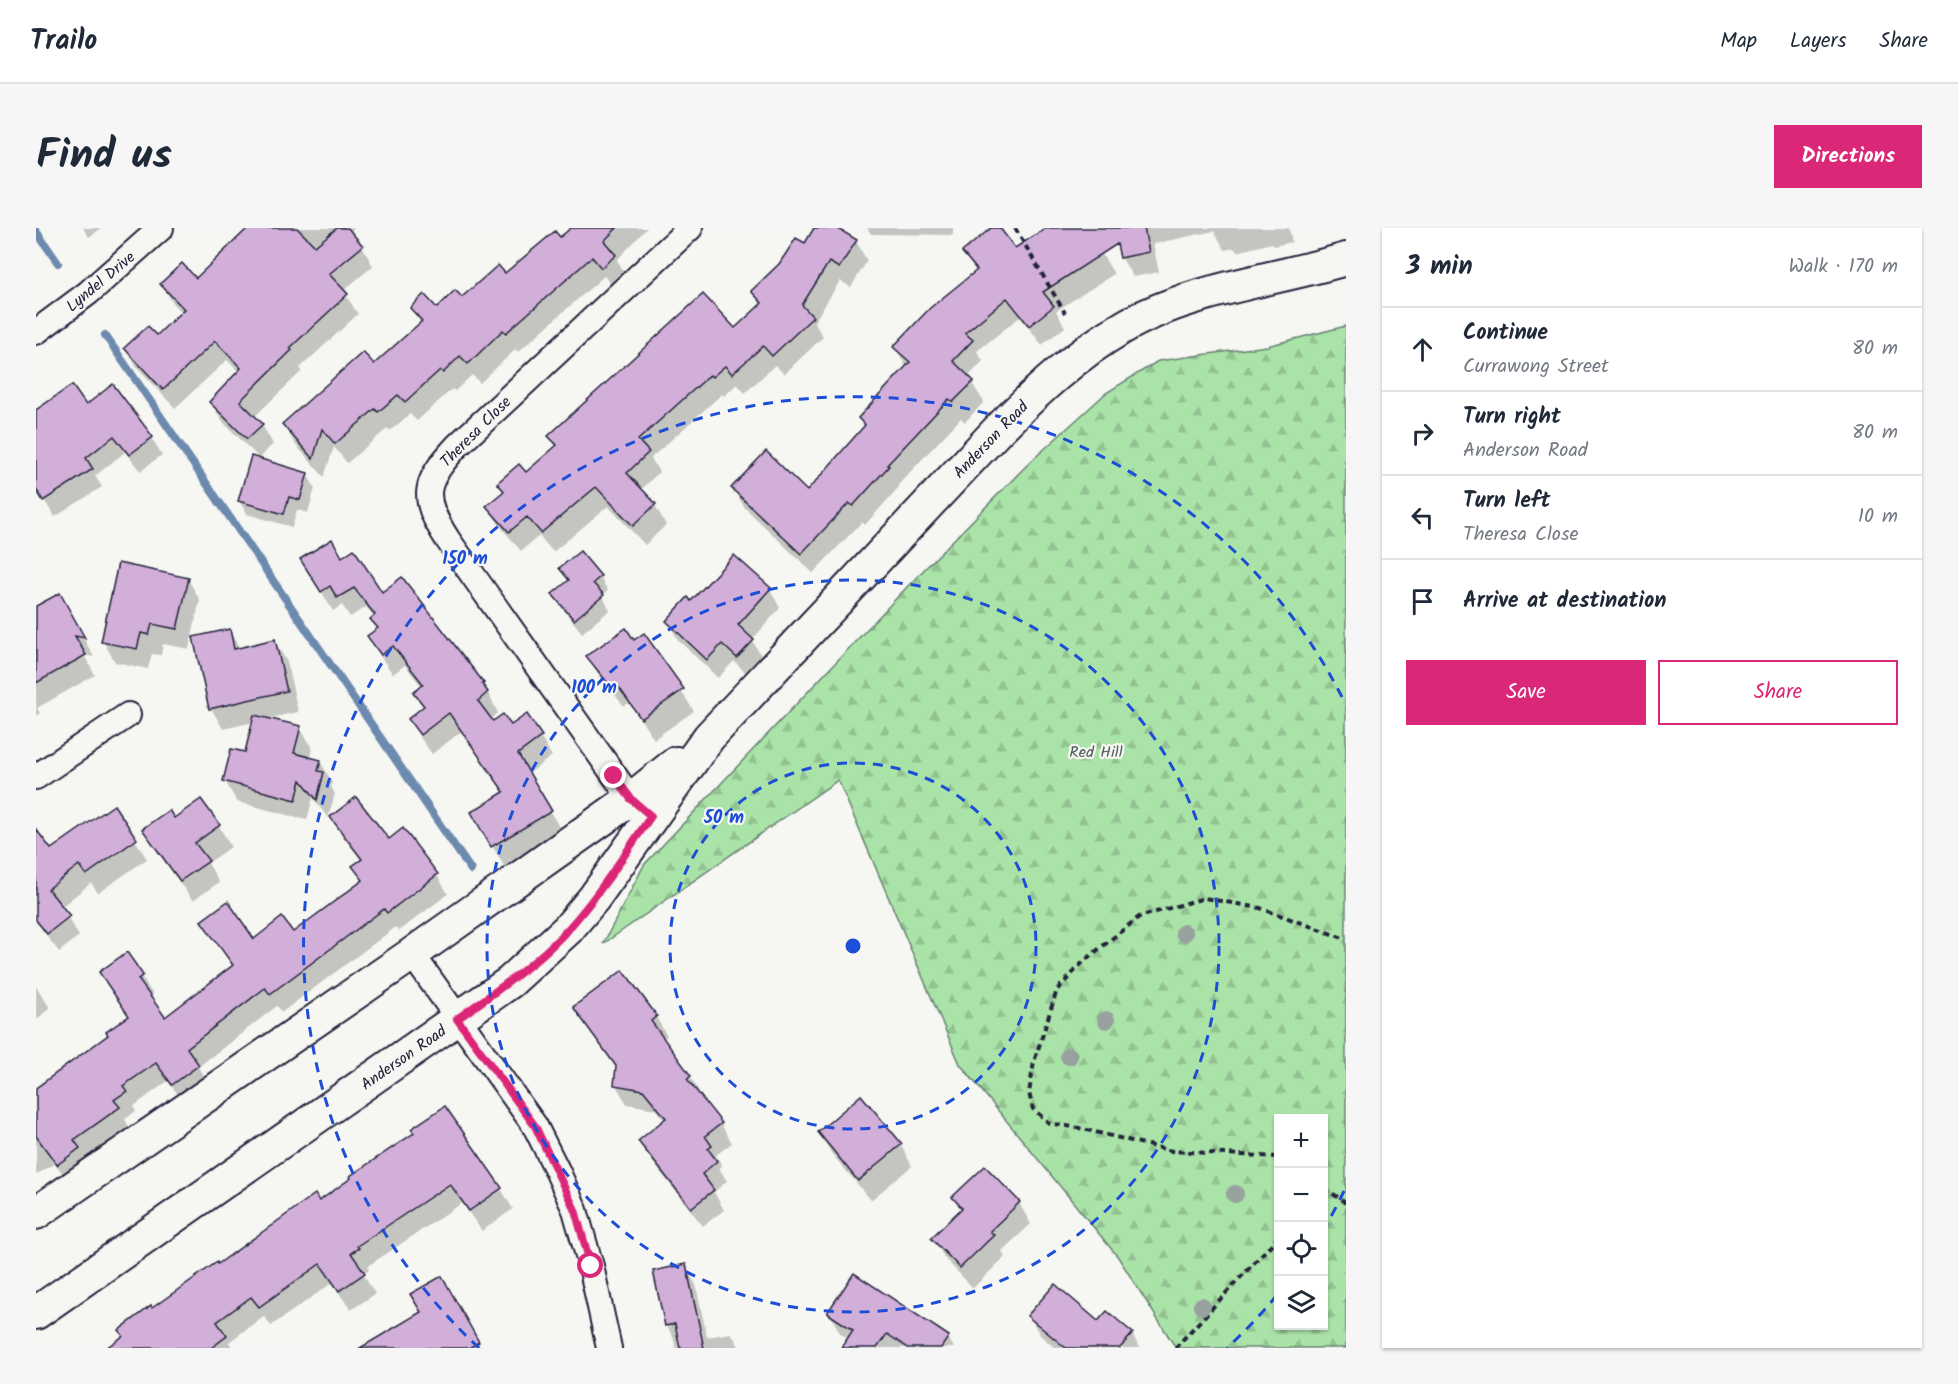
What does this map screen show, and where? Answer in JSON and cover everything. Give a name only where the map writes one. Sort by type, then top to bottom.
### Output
[{"type":"street","name":"Lyndel Drive","points":[[36,332],[88,293],[161,228]]},
{"type":"street","name":"Theresa Close","points":[[641,807],[441,530],[430,510],[429,491],[431,479],[441,463],[457,446],[690,228]]},
{"type":"street","name":"Anderson Road","points":[[36,1213],[412,954],[641,807],[990,438],[1030,398],[1070,363],[1124,327],[1170,306],[1346,259]]},
{"type":"street","points":[[36,777],[128,715]]},
{"type":"street","name":"Anderson Road","points":[[36,1313],[510,982],[568,929],[594,898],[641,807]]},
{"type":"street","points":[[412,954],[535,1126],[575,1210],[591,1266],[609,1348]]},
{"type":"path","points":[[1015,228],[1065,313]]},
{"type":"path","points":[[1274,1156],[1172,1151],[1049,1123],[1034,1109],[1029,1093],[1034,1062],[1057,990],[1084,961],[1139,917],[1204,898],[1260,909],[1346,939]]},
{"type":"path","points":[[1328,1191],[1344,1201],[1346,1208]]},
{"type":"path","points":[[1175,1348],[1274,1241]]},
{"type":"green space","name":"Red Hill","points":[[1346,326],[1346,1348],[1176,1348],[1118,1257],[960,1064],[838,780],[603,944],[644,865],[907,587],[1029,463],[1106,393],[1158,361],[1267,346]]},
{"type":"building","points":[[248,228],[297,228],[315,246],[337,228],[348,228],[363,246],[329,274],[348,294],[290,348],[292,350],[240,401],[263,424],[247,439],[209,402],[241,368],[215,341],[163,390],[124,348],[148,326],[157,335],[184,309],[160,284],[182,263],[196,278]]},
{"type":"building","points":[[571,228],[617,228],[604,241],[616,255],[601,268],[592,257],[506,333],[503,330],[468,364],[460,356],[443,373],[440,370],[405,402],[398,395],[378,412],[375,409],[335,444],[322,429],[313,459],[282,424],[363,352],[374,364],[422,321],[410,308],[424,294],[437,308],[455,290],[462,297],[498,265],[505,273],[555,231],[560,237]]},
{"type":"building","points":[[814,228],[837,228],[857,240],[839,268],[829,262],[802,305],[813,317],[772,356],[763,346],[732,374],[725,366],[712,377],[710,375],[638,440],[649,452],[627,473],[656,504],[633,526],[596,487],[541,533],[527,517],[509,532],[486,506],[504,491],[497,483],[519,464],[526,472],[557,445],[548,436],[703,294],[735,328],[762,303],[751,291],[779,264],[796,238],[805,243]]},
{"type":"building","points":[[991,228],[1000,228],[1015,248],[1046,228],[1144,228],[1149,252],[1120,258],[1117,244],[1043,292],[1054,306],[1029,326],[1007,298],[965,333],[973,340],[953,361],[974,381],[953,402],[949,399],[887,465],[889,466],[853,506],[849,503],[801,554],[731,488],[766,451],[807,491],[865,425],[858,418],[910,362],[893,347],[930,308],[977,270],[962,252]]},
{"type":"building","points":[[113,384],[153,437],[129,455],[114,436],[86,458],[93,469],[43,501],[36,489],[36,410],[72,385],[86,405]]},
{"type":"building","points":[[251,456],[308,473],[300,500],[289,497],[284,514],[238,501]]},
{"type":"building","points":[[332,539],[342,557],[354,549],[382,592],[402,577],[484,683],[482,684],[488,692],[478,701],[493,721],[503,714],[511,725],[527,714],[542,736],[518,754],[552,811],[491,847],[471,812],[504,792],[449,713],[420,735],[408,719],[424,706],[413,692],[423,684],[393,646],[381,655],[367,636],[378,628],[370,619],[375,615],[354,588],[337,598],[330,586],[321,592],[300,559]]},
{"type":"building","points":[[580,551],[601,576],[593,583],[604,595],[574,620],[552,594],[569,580],[559,568]]},
{"type":"building","points":[[734,555],[771,588],[738,625],[754,640],[737,658],[722,644],[707,660],[666,621],[688,597],[691,601]]},
{"type":"building","points":[[118,563],[189,578],[177,629],[152,624],[149,635],[141,633],[137,649],[101,642]]},
{"type":"building","points":[[60,593],[85,638],[75,636],[86,655],[36,683],[36,606]]},
{"type":"building","points":[[626,628],[634,640],[644,633],[684,689],[641,719],[616,683],[611,687],[586,656]]},
{"type":"building","points":[[230,629],[234,649],[275,639],[287,691],[209,709],[193,637]]},
{"type":"building","points":[[254,715],[301,726],[294,753],[321,760],[318,771],[324,772],[317,800],[301,780],[296,800],[223,781],[231,749],[245,752]]},
{"type":"building","points":[[356,797],[389,839],[403,828],[438,874],[387,913],[384,909],[270,994],[265,988],[187,1048],[199,1065],[172,1085],[156,1063],[123,1086],[127,1091],[114,1100],[120,1107],[74,1140],[80,1148],[57,1165],[36,1136],[36,1088],[108,1035],[106,1032],[129,1016],[99,972],[127,952],[143,975],[138,979],[165,1017],[233,965],[201,921],[228,901],[254,939],[282,917],[293,932],[363,880],[352,866],[362,859],[330,817]]},
{"type":"building","points":[[201,799],[220,825],[195,843],[209,861],[180,881],[142,829],[169,810],[174,818]]},
{"type":"building","points":[[114,805],[137,839],[86,875],[79,865],[48,889],[70,916],[47,934],[36,920],[36,829],[51,849]]},
{"type":"building","points":[[623,970],[657,1016],[651,1021],[691,1076],[687,1079],[722,1123],[705,1136],[712,1146],[708,1149],[717,1161],[702,1174],[714,1190],[691,1208],[638,1141],[666,1118],[643,1090],[614,1085],[616,1066],[573,1007]]},
{"type":"building","points":[[861,1095],[902,1144],[858,1181],[818,1132]]},
{"type":"building","points":[[445,1106],[502,1188],[469,1211],[450,1184],[357,1246],[359,1248],[351,1253],[365,1273],[339,1291],[320,1264],[259,1307],[251,1297],[217,1322],[227,1336],[211,1348],[106,1348],[123,1336],[119,1330],[151,1306],[152,1308],[217,1262],[218,1264],[315,1194],[319,1201],[351,1178],[350,1176],[414,1133],[411,1129]]},
{"type":"building","points":[[985,1166],[1020,1202],[990,1231],[994,1235],[960,1268],[931,1238],[962,1208],[952,1197]]},
{"type":"building","points":[[686,1264],[704,1348],[680,1348],[675,1324],[665,1326],[653,1271]]},
{"type":"building","points":[[854,1273],[949,1336],[941,1348],[908,1348],[887,1334],[877,1348],[841,1348],[853,1330],[827,1313]]},
{"type":"building","points":[[442,1276],[479,1342],[469,1348],[360,1348],[421,1312],[410,1294]]},
{"type":"building","points":[[1055,1284],[1098,1321],[1107,1311],[1133,1333],[1120,1348],[1066,1348],[1027,1316]]},
{"type":"waterway","points":[[36,231],[58,263]]},
{"type":"waterway","points":[[105,335],[471,870]]},
{"type":"route","points":[[591,1266],[575,1210],[535,1126],[457,1019],[510,982],[568,929],[594,898],[651,816],[631,799],[614,776]]}]
